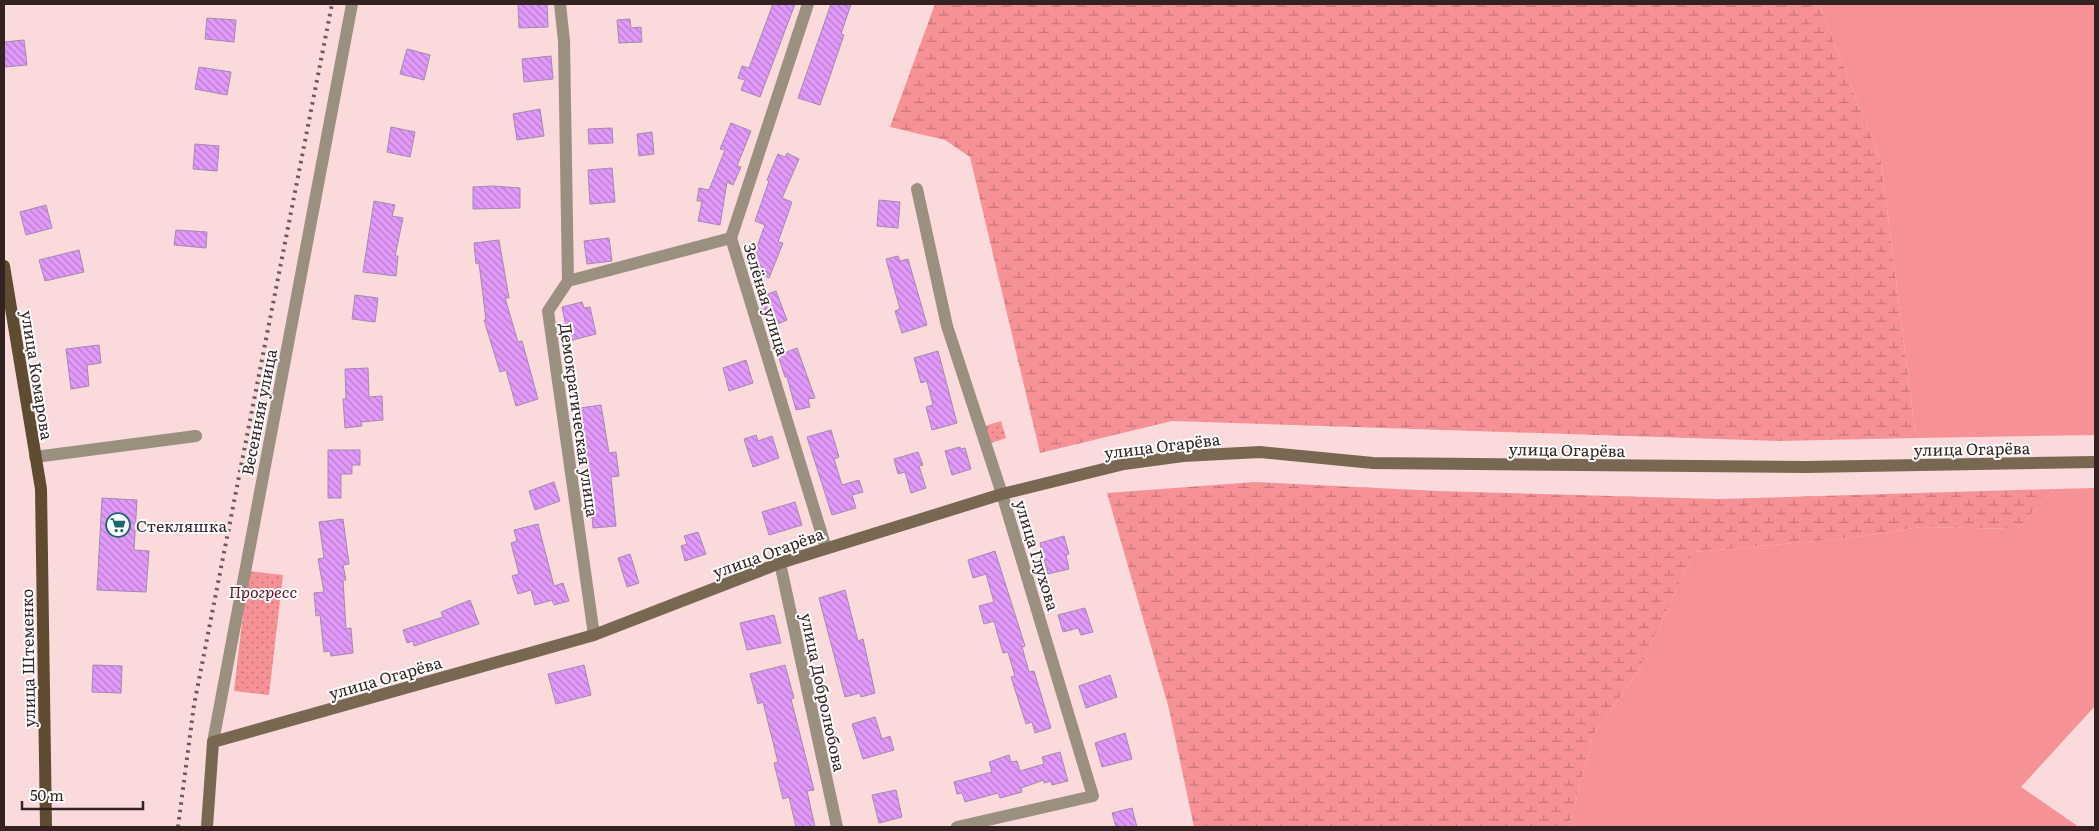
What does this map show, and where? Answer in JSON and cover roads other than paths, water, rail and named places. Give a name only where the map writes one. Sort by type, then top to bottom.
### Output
[{"type":"main road","name":"улица Комарова","points":[[4,266],[41,489]]},
{"type":"main road","name":"улица Огарёва","points":[[213,742],[594,635],[780,563],[826,548],[1002,494],[1124,464],[1184,456],[1260,452],[1374,463],[1806,467],[2095,462]]},
{"type":"main road","name":"улица Штеменко","points":[[41,489],[46,827]]},
{"type":"main road","name":"Весенняя улица","points":[[207,827],[213,742]]},
{"type":"street","name":"Весенняя улица","points":[[213,742],[352,4]]},
{"type":"street","points":[[560,4],[564,41],[568,281],[731,238]]},
{"type":"street","name":"Зелёная улица","points":[[808,4],[731,238],[826,548]]},
{"type":"street","name":"улица Глухова","points":[[917,189],[947,326],[1002,494],[1093,796],[957,827]]},
{"type":"street","name":"Демократическая улица","points":[[568,281],[548,311],[594,635]]},
{"type":"street","points":[[36,457],[196,436]]},
{"type":"street","name":"улица Добролюбова","points":[[780,563],[837,827]]},
{"type":"railway","points":[[178,827],[194,705],[332,4]]},
{"type":"place","name":"Стекляшка","points":[[118,525]]},
{"type":"park label","name":"Прогресс","points":[[263,591]]}]
